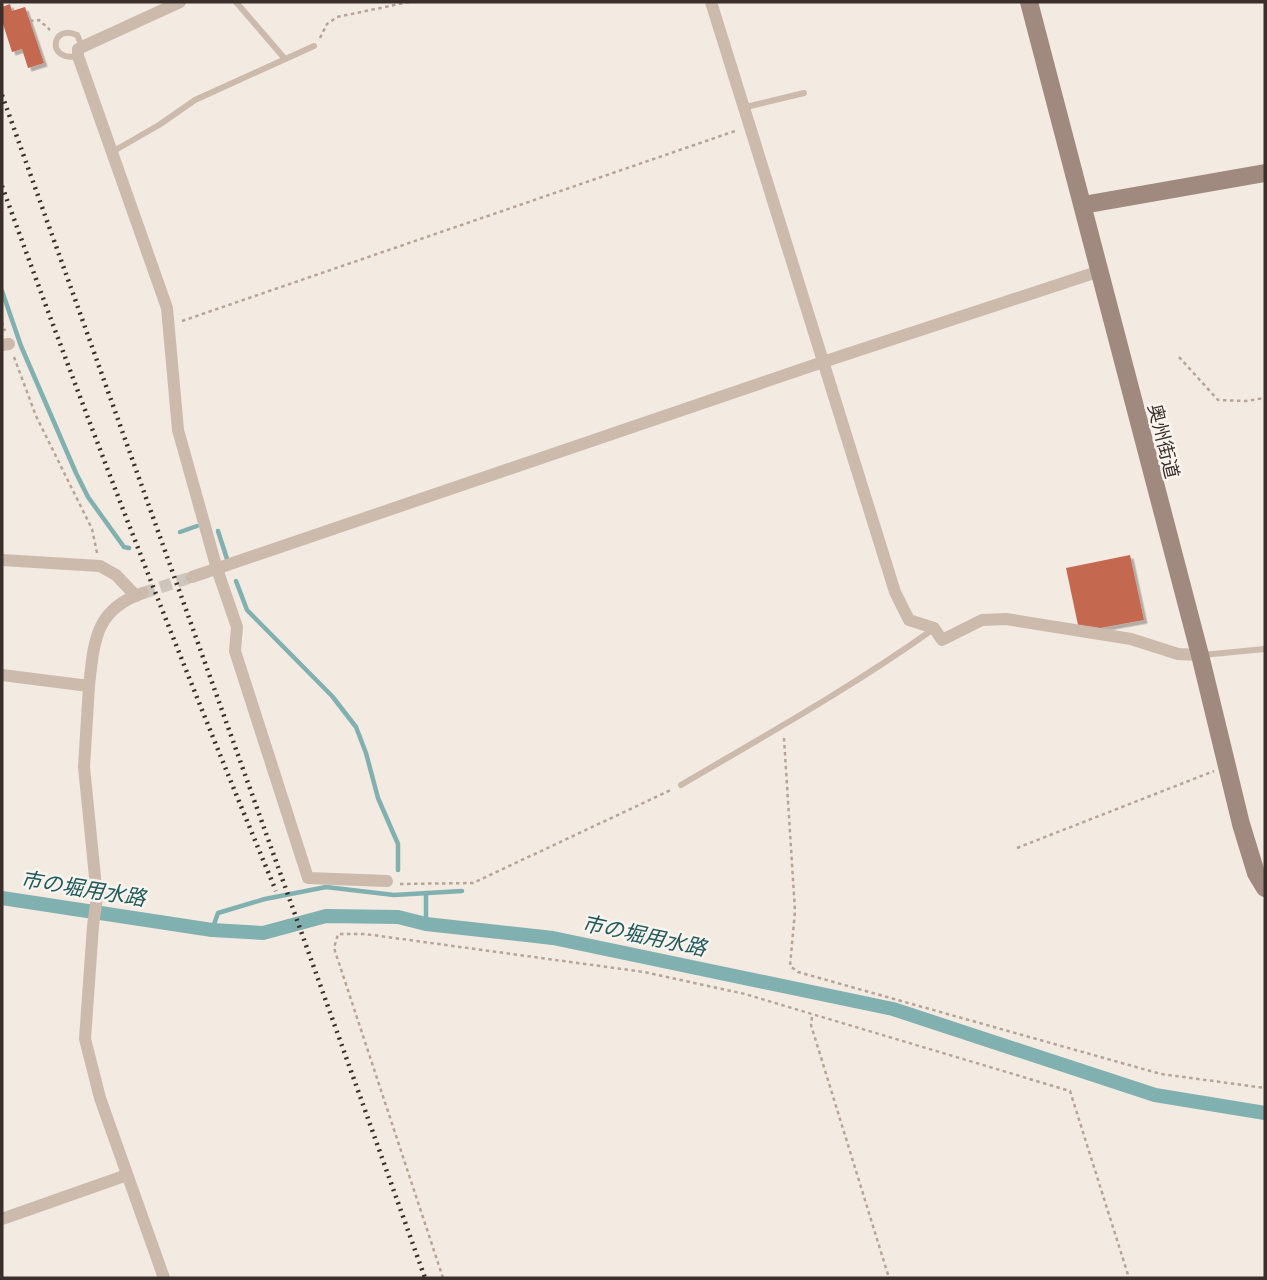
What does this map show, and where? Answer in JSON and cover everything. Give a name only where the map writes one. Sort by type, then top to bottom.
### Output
[{"type":"main road","name":"奥州街道","points":[[1029,2],[1200,655],[1250,858],[1265,888]]},
{"type":"main road","points":[[1083,205],[1265,173]]},
{"type":"street","points":[[180,2],[80,51],[112,152],[167,307],[178,430],[217,569],[237,627],[235,651],[308,878],[387,881]]},
{"type":"street","points":[[711,2],[746,107],[822,362],[895,592],[909,620],[934,628],[942,639],[982,620],[994,618],[1132,639],[1178,654],[1200,655]]},
{"type":"street","points":[[192,577],[822,362],[1100,271]]},
{"type":"street","points":[[2,560],[100,566],[139,594],[113,608],[97,635],[93,650],[84,767],[97,897],[85,1039],[100,1098],[163,1278]]},
{"type":"street","points":[[2,675],[89,686]]},
{"type":"street","points":[[2,1219],[127,1175]]},
{"type":"lane","points":[[236,2],[285,60]]},
{"type":"lane","points":[[65,32],[73,33],[80,51],[65,57],[58,52],[55,44],[58,37],[65,32]]},
{"type":"lane","points":[[112,152],[195,100],[314,46]]},
{"type":"lane","points":[[746,107],[804,93]]},
{"type":"lane","points":[[681,785],[779,729],[934,628]]},
{"type":"lane","points":[[1200,655],[1265,649]]},
{"type":"path","points":[[314,46],[332,19],[409,2]]},
{"type":"path","points":[[30,22],[40,20],[58,37]]},
{"type":"path","points":[[170,325],[751,125]]},
{"type":"path","points":[[2,322],[6,344],[36,416],[92,529],[100,566]]},
{"type":"path","points":[[1179,357],[1218,400],[1246,401],[1265,398]]},
{"type":"path","points":[[779,729],[785,746],[795,911],[790,966],[799,972],[1161,1074],[1265,1088]]},
{"type":"path","points":[[1017,848],[1227,767]]},
{"type":"path","points":[[387,881],[393,884],[474,883],[681,785]]},
{"type":"path","points":[[443,1278],[334,948],[338,934],[365,934],[644,972],[745,994],[1070,1091],[1129,1278]]},
{"type":"path","points":[[812,1015],[811,1026],[889,1278]]},
{"type":"building","points":[[10,4],[12,11],[25,7],[44,63],[28,68],[22,49],[12,52],[2,21],[2,7]]},
{"type":"building","points":[[1130,555],[1144,620],[1100,628],[1078,625],[1066,568]]},
{"type":"waterway","points":[[2,291],[21,346],[76,473],[88,497],[124,547],[129,548]]},
{"type":"waterway","points":[[180,532],[197,526]]},
{"type":"waterway","points":[[218,531],[227,559]]},
{"type":"waterway","points":[[236,581],[247,610],[332,696],[356,727],[378,798],[398,844],[398,870]]},
{"type":"waterway","points":[[212,930],[218,913],[265,899],[326,887],[394,895],[462,891]]},
{"type":"waterway","points":[[426,893],[426,924]]},
{"type":"waterway","name":"市の堀用水路","points":[[2,898],[212,930],[263,933],[326,916],[398,917],[426,924],[553,938],[893,1009],[1155,1095],[1265,1113]]},
{"type":"tunnel","points":[[143,593],[192,577]]},
{"type":"railway","points":[[2,95],[425,1278]]},
{"type":"railway","points":[[2,186],[135,540],[276,891]]}]
